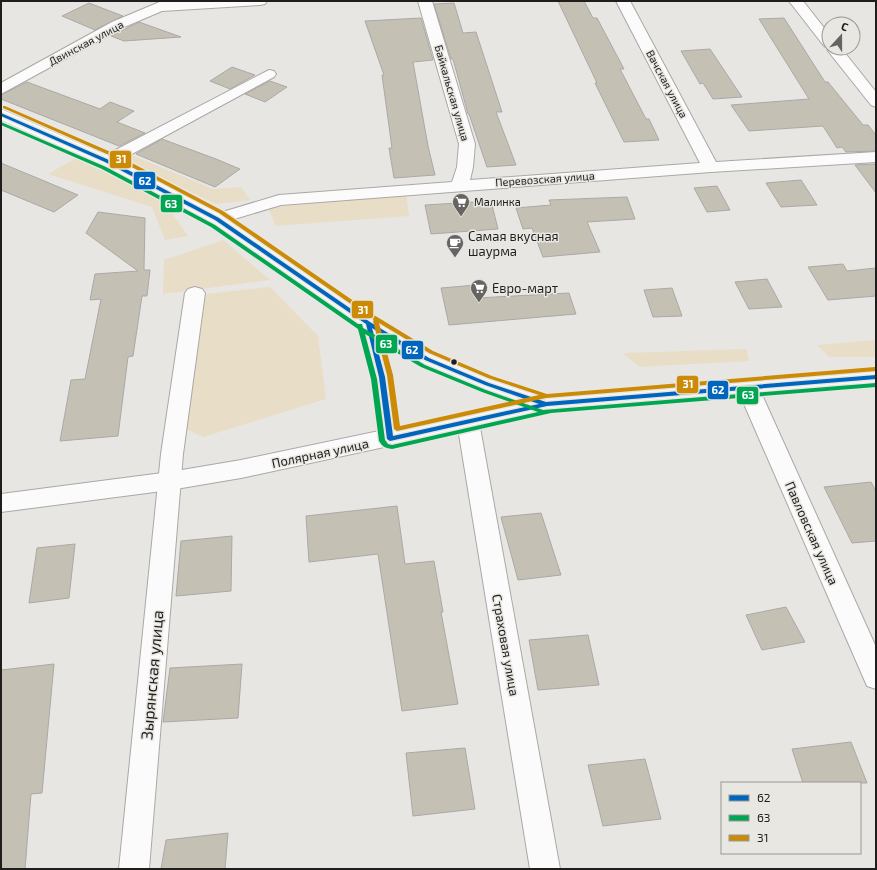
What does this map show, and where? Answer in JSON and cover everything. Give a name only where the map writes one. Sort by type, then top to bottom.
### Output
[{"type":"street","name":"Двинская улица","points":[[1,89],[117,25],[168,4],[260,1]]},
{"type":"street","name":"Байкальская улица","points":[[425,1],[467,144],[465,168],[460,185]]},
{"type":"street","name":"Вачская улица","points":[[623,1],[711,167]]},
{"type":"street","points":[[796,1],[821,33]]},
{"type":"street","points":[[839,56],[876,102]]},
{"type":"street","points":[[107,161],[269,74]]},
{"type":"street","points":[[1,114],[107,161],[218,220],[368,323],[403,345],[450,370],[546,404]]},
{"type":"street","name":"Перевозская улица","points":[[218,220],[279,200],[460,185],[876,157]]},
{"type":"street","name":"Зырянская улица","points":[[134,869],[170,481],[195,293]]},
{"type":"street","points":[[368,323],[382,377],[390,439]]},
{"type":"street","name":"Полярная улица","points":[[1,503],[170,481],[241,469],[390,439],[546,404],[876,377]]},
{"type":"street","name":"Павловская улица","points":[[748,388],[876,677]]},
{"type":"street","name":"Страховая улица","points":[[468,422],[545,869]]},
{"type":"shaded area","points":[[129,154],[213,189],[241,187],[250,200],[216,204],[119,159]]},
{"type":"shaded area","points":[[76,158],[163,200],[188,236],[165,240],[152,207],[48,174]]},
{"type":"shaded area","points":[[406,193],[409,216],[276,226],[268,208]]},
{"type":"shaded area","points":[[223,240],[270,280],[163,294],[164,260]]},
{"type":"shaded area","points":[[270,287],[318,336],[326,399],[203,437],[186,429],[206,294]]},
{"type":"shaded area","points":[[876,340],[876,357],[829,357],[817,345]]},
{"type":"shaded area","points":[[747,349],[749,361],[640,367],[622,353]]},
{"type":"building","points":[[558,1],[584,1],[593,18],[597,18],[624,69],[620,69],[646,119],[649,119],[659,140],[624,142],[595,83],[597,83]]},
{"type":"building","points":[[89,3],[123,16],[95,30],[62,16]]},
{"type":"building","points":[[454,3],[463,33],[476,32],[502,112],[496,112],[516,165],[487,167],[468,114],[453,59],[451,59],[434,4]]},
{"type":"building","points":[[421,18],[433,60],[413,62],[428,146],[435,175],[394,178],[389,148],[392,148],[382,75],[384,75],[365,21]]},
{"type":"building","points":[[784,18],[825,82],[828,82],[863,125],[868,125],[876,135],[876,151],[846,152],[842,147],[837,148],[823,126],[749,131],[731,105],[809,99],[759,19]]},
{"type":"building","points":[[139,22],[181,37],[124,41],[111,36]]},
{"type":"building","points":[[710,49],[742,97],[713,99],[703,83],[700,84],[681,51]]},
{"type":"building","points":[[232,67],[255,75],[230,89],[210,81]]},
{"type":"building","points":[[270,81],[287,87],[265,102],[245,94]]},
{"type":"building","points":[[27,82],[100,109],[110,102],[134,111],[117,122],[145,133],[119,146],[1,99],[1,95]]},
{"type":"building","points":[[162,139],[240,169],[215,187],[136,154]]},
{"type":"building","points":[[1,163],[78,195],[54,212],[1,190]]},
{"type":"building","points":[[876,164],[876,193],[855,165]]},
{"type":"building","points":[[801,180],[817,205],[781,207],[766,183]]},
{"type":"building","points":[[717,186],[730,210],[707,212],[694,188]]},
{"type":"building","points":[[627,197],[635,219],[587,222],[600,252],[543,257],[532,228],[523,229],[516,208],[551,205],[549,200]]},
{"type":"building","name":"Малинка","points":[[491,201],[498,229],[431,234],[425,205]]},
{"type":"building","points":[[98,212],[145,218],[144,270],[150,270],[147,296],[142,296],[133,356],[128,357],[118,436],[60,441],[71,380],[85,379],[101,299],[90,300],[95,274],[138,271],[86,233]]},
{"type":"building","points":[[843,264],[847,271],[876,268],[876,296],[828,300],[808,267]]},
{"type":"building","points":[[767,279],[782,307],[749,309],[735,282]]},
{"type":"building","name":"Евро-март","points":[[476,285],[477,298],[569,293],[576,314],[449,325],[441,288]]},
{"type":"building","points":[[672,288],[682,316],[653,317],[644,290]]},
{"type":"building","points":[[871,482],[876,491],[876,541],[852,543],[824,487]]},
{"type":"building","points":[[397,506],[405,564],[434,561],[443,612],[441,612],[458,704],[402,711],[378,554],[309,562],[306,516]]},
{"type":"building","points":[[541,513],[561,575],[518,580],[501,517]]},
{"type":"building","points":[[232,536],[231,591],[176,596],[181,541]]},
{"type":"building","points":[[75,544],[69,598],[29,603],[37,548]]},
{"type":"building","points":[[786,607],[805,642],[762,650],[746,615]]},
{"type":"building","points":[[588,635],[599,685],[538,690],[529,640]]},
{"type":"building","points":[[54,664],[42,793],[31,794],[25,869],[1,869],[1,670]]},
{"type":"building","points":[[242,664],[238,718],[163,722],[170,668]]},
{"type":"building","points":[[851,742],[867,783],[803,782],[792,749]]},
{"type":"building","points":[[465,748],[475,809],[413,816],[406,753]]},
{"type":"building","points":[[645,759],[661,819],[603,826],[588,765]]},
{"type":"building","points":[[228,833],[225,869],[161,869],[166,840]]},
{"type":"transit line","name":"31","points":[[4,107],[111,154],[221,212],[372,316],[431,352],[490,377],[547,396],[875,369]]},
{"type":"transit line","name":"62","points":[[1,114],[107,161],[217,219],[368,323],[427,359],[487,384],[546,404],[876,377]]},
{"type":"transit line","name":"63","points":[[1,123],[104,168],[213,226],[363,330],[423,366],[484,391],[543,412],[876,385]]},
{"type":"transit line","name":"31","points":[[376,321],[390,375],[397,429],[545,396]]},
{"type":"transit line","name":"62","points":[[368,323],[382,377],[390,439],[547,404]]},
{"type":"transit line","name":"63","points":[[360,325],[374,379],[382,441],[386,446],[392,447],[549,412]]},
{"type":"place","name":"Малинка","points":[[461,217]]},
{"type":"place","name":"Самая вкусная шаурма","points":[[455,258]]},
{"type":"place","name":"Евро-март","points":[[479,303]]}]
